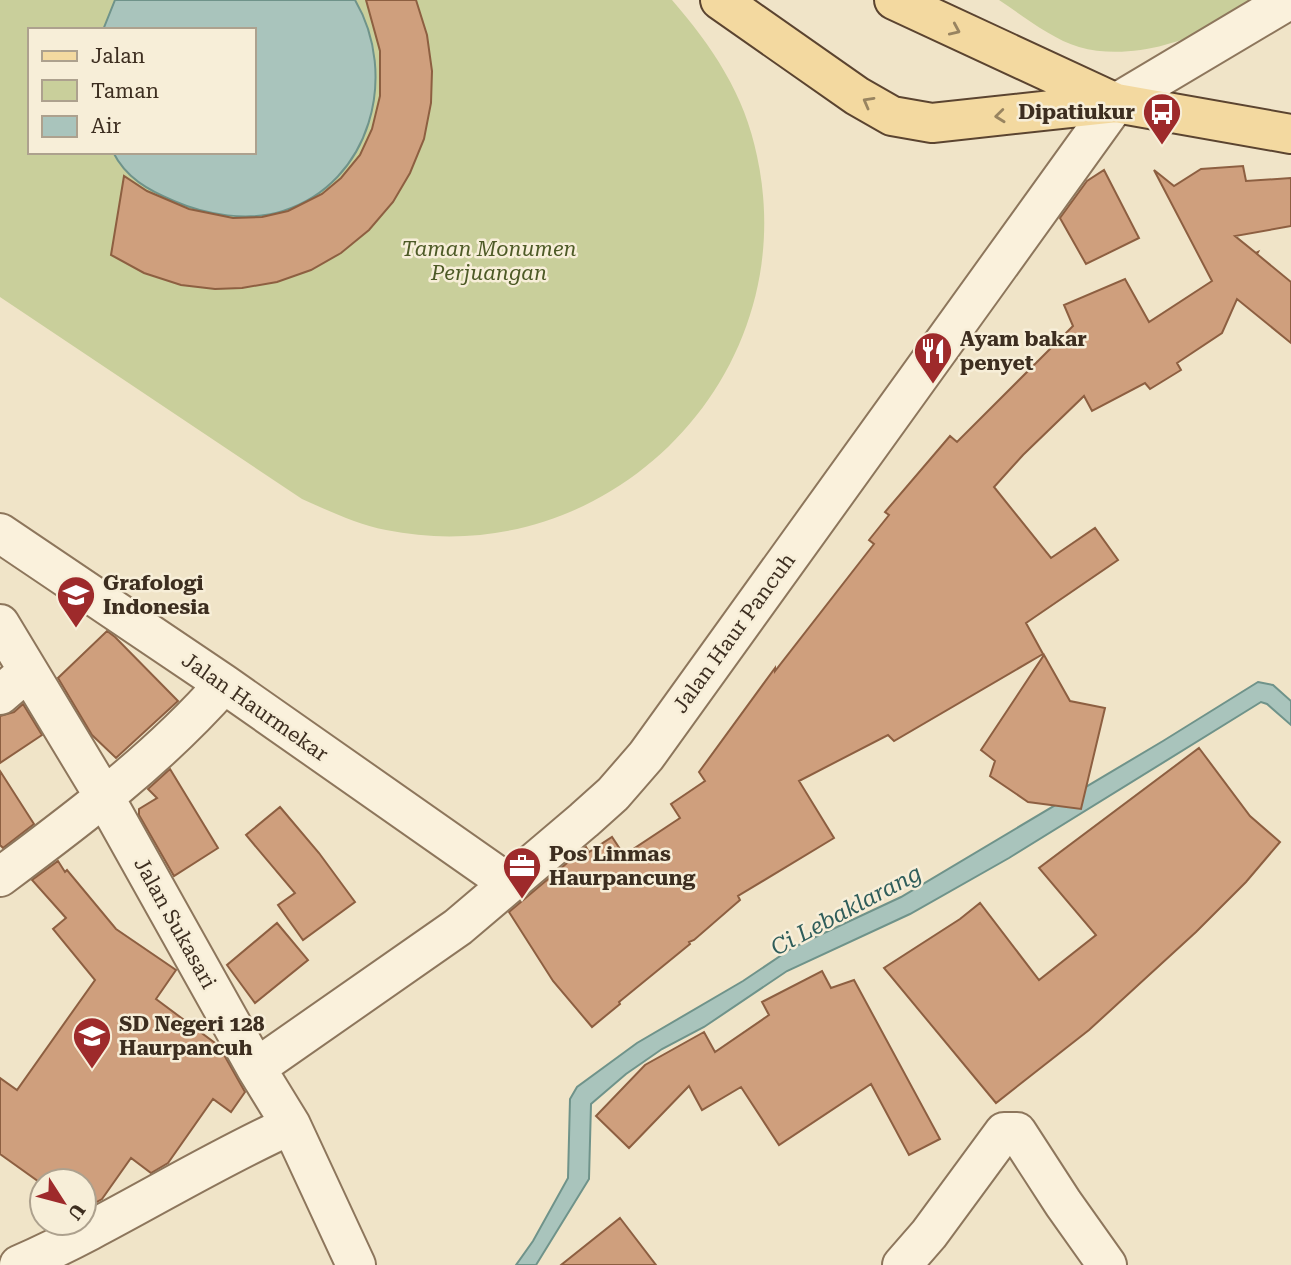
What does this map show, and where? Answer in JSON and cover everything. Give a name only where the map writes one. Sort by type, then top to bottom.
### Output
[{"type":"main road","points":[[720,0],[857,96],[892,116],[932,123],[1116,103],[1291,134]]},
{"type":"main road","points":[[894,0],[1116,103]]},
{"type":"street","points":[[1116,103],[1289,0]]},
{"type":"street","name":"Jalan Haur Pancuh","points":[[256,1068],[458,927],[613,794],[646,756],[1116,103]]},
{"type":"street","name":"Jalan Haurmekar","points":[[0,533],[224,684],[508,883]]},
{"type":"street","name":"Jalan Sukasari","points":[[0,624],[14,683],[105,798],[290,1125],[356,1265]]},
{"type":"street","points":[[0,877],[105,798],[191,721],[224,684]]},
{"type":"street","points":[[19,1265],[54,1250],[290,1125]]},
{"type":"street","points":[[902,1265],[929,1234],[1004,1132],[1017,1132],[1107,1265]]},
{"type":"green space","name":"Taman Monumen Perjuangan","points":[[0,0],[672,0],[725,72],[744,112],[757,156],[764,237],[750,314],[719,383],[672,443],[613,490],[544,522],[467,536],[386,530],[353,521],[302,499],[0,297]]},
{"type":"green space","points":[[999,0],[1252,0],[1211,27],[1180,40],[1147,49],[1112,52],[1079,47],[1058,39]]},
{"type":"water","points":[[115,0],[355,0],[368,29],[375,61],[375,92],[368,123],[356,152],[338,177],[313,197],[283,211],[256,216],[227,215],[186,206],[164,197],[131,176],[114,154],[256,154],[256,28],[104,28]]},
{"type":"water","points":[[1258,682],[1273,685],[1291,701],[1291,725],[1261,702],[1009,858],[910,914],[787,971],[704,1027],[662,1049],[626,1074],[591,1104],[589,1179],[536,1265],[516,1265],[533,1241],[568,1178],[570,1099],[577,1087],[637,1043],[743,981],[792,948],[901,897]]},
{"type":"building","points":[[366,0],[416,0],[427,35],[432,71],[431,103],[424,139],[410,173],[393,202],[369,230],[341,253],[311,270],[277,282],[242,288],[215,289],[181,285],[144,273],[111,255],[124,176],[147,191],[189,209],[233,218],[262,217],[288,211],[322,194],[341,178],[360,155],[372,129],[380,96],[380,51]]},
{"type":"building","points":[[1243,166],[1246,181],[1291,178],[1291,226],[1235,236],[1258,252],[1257,254],[1291,282],[1291,343],[1237,299],[1222,333],[1177,363],[1181,370],[1150,389],[1145,383],[1092,411],[1084,396],[1023,455],[994,487],[1051,558],[1095,528],[1118,560],[1026,623],[1043,654],[894,741],[888,735],[799,781],[834,838],[738,896],[740,900],[592,1027],[553,981],[509,912],[586,847],[589,852],[612,837],[624,855],[680,818],[671,804],[705,781],[699,772],[775,668],[775,671],[874,544],[869,540],[889,515],[885,512],[950,436],[957,442],[1073,326],[1064,305],[1125,279],[1149,322],[1212,281],[1154,170],[1174,186],[1201,169]]},
{"type":"building","points":[[1104,170],[1139,238],[1086,264],[1060,218],[1087,181]]},
{"type":"building","points":[[107,631],[178,701],[116,758],[92,735],[58,678]]},
{"type":"building","points":[[1044,655],[1070,701],[1105,708],[1081,809],[1028,802],[990,776],[995,761],[981,750]]},
{"type":"building","points":[[23,704],[42,735],[0,763],[0,716],[14,712]]},
{"type":"building","points":[[1199,748],[1250,816],[1280,842],[1246,882],[1196,932],[1089,1030],[996,1103],[884,968],[980,903],[1039,980],[1096,935],[1039,868]]},
{"type":"building","points":[[170,769],[218,848],[174,876],[139,815],[139,809],[157,798],[148,789]]},
{"type":"building","points":[[0,771],[34,824],[3,848],[0,845]]},
{"type":"building","points":[[280,807],[319,853],[355,902],[303,940],[278,905],[295,893],[246,835]]},
{"type":"building","name":"SD Negeri 128 Haurpancuh","points":[[58,861],[116,929],[176,970],[156,999],[219,1046],[245,1092],[231,1112],[213,1099],[168,1163],[151,1173],[131,1158],[98,1201],[98,1167],[28,1167],[28,1174],[0,1154],[0,1078],[17,1090],[95,980],[53,929],[66,918],[32,880]]},
{"type":"building","points":[[277,923],[308,960],[255,1003],[227,965]]},
{"type":"building","points":[[822,971],[831,988],[854,980],[940,1139],[909,1155],[871,1084],[779,1145],[741,1087],[702,1110],[689,1086],[629,1148],[596,1116],[645,1065],[704,1032],[715,1052],[769,1015],[762,1002]]},
{"type":"building","points":[[620,1218],[656,1265],[561,1265]]},
{"type":"place","name":"Dipatiukur","points":[[1162,146]]},
{"type":"place","name":"Ayam bakar penyet","points":[[933,385]]},
{"type":"place","name":"Grafologi Indonesia","points":[[76,629]]},
{"type":"place","name":"Pos Linmas Haurpancung","points":[[522,900]]},
{"type":"place","name":"SD Negeri 128 Haurpancuh","points":[[92,1070]]},
{"type":"water label","name":"Ci Lebaklarang","points":[[846,910]]}]
